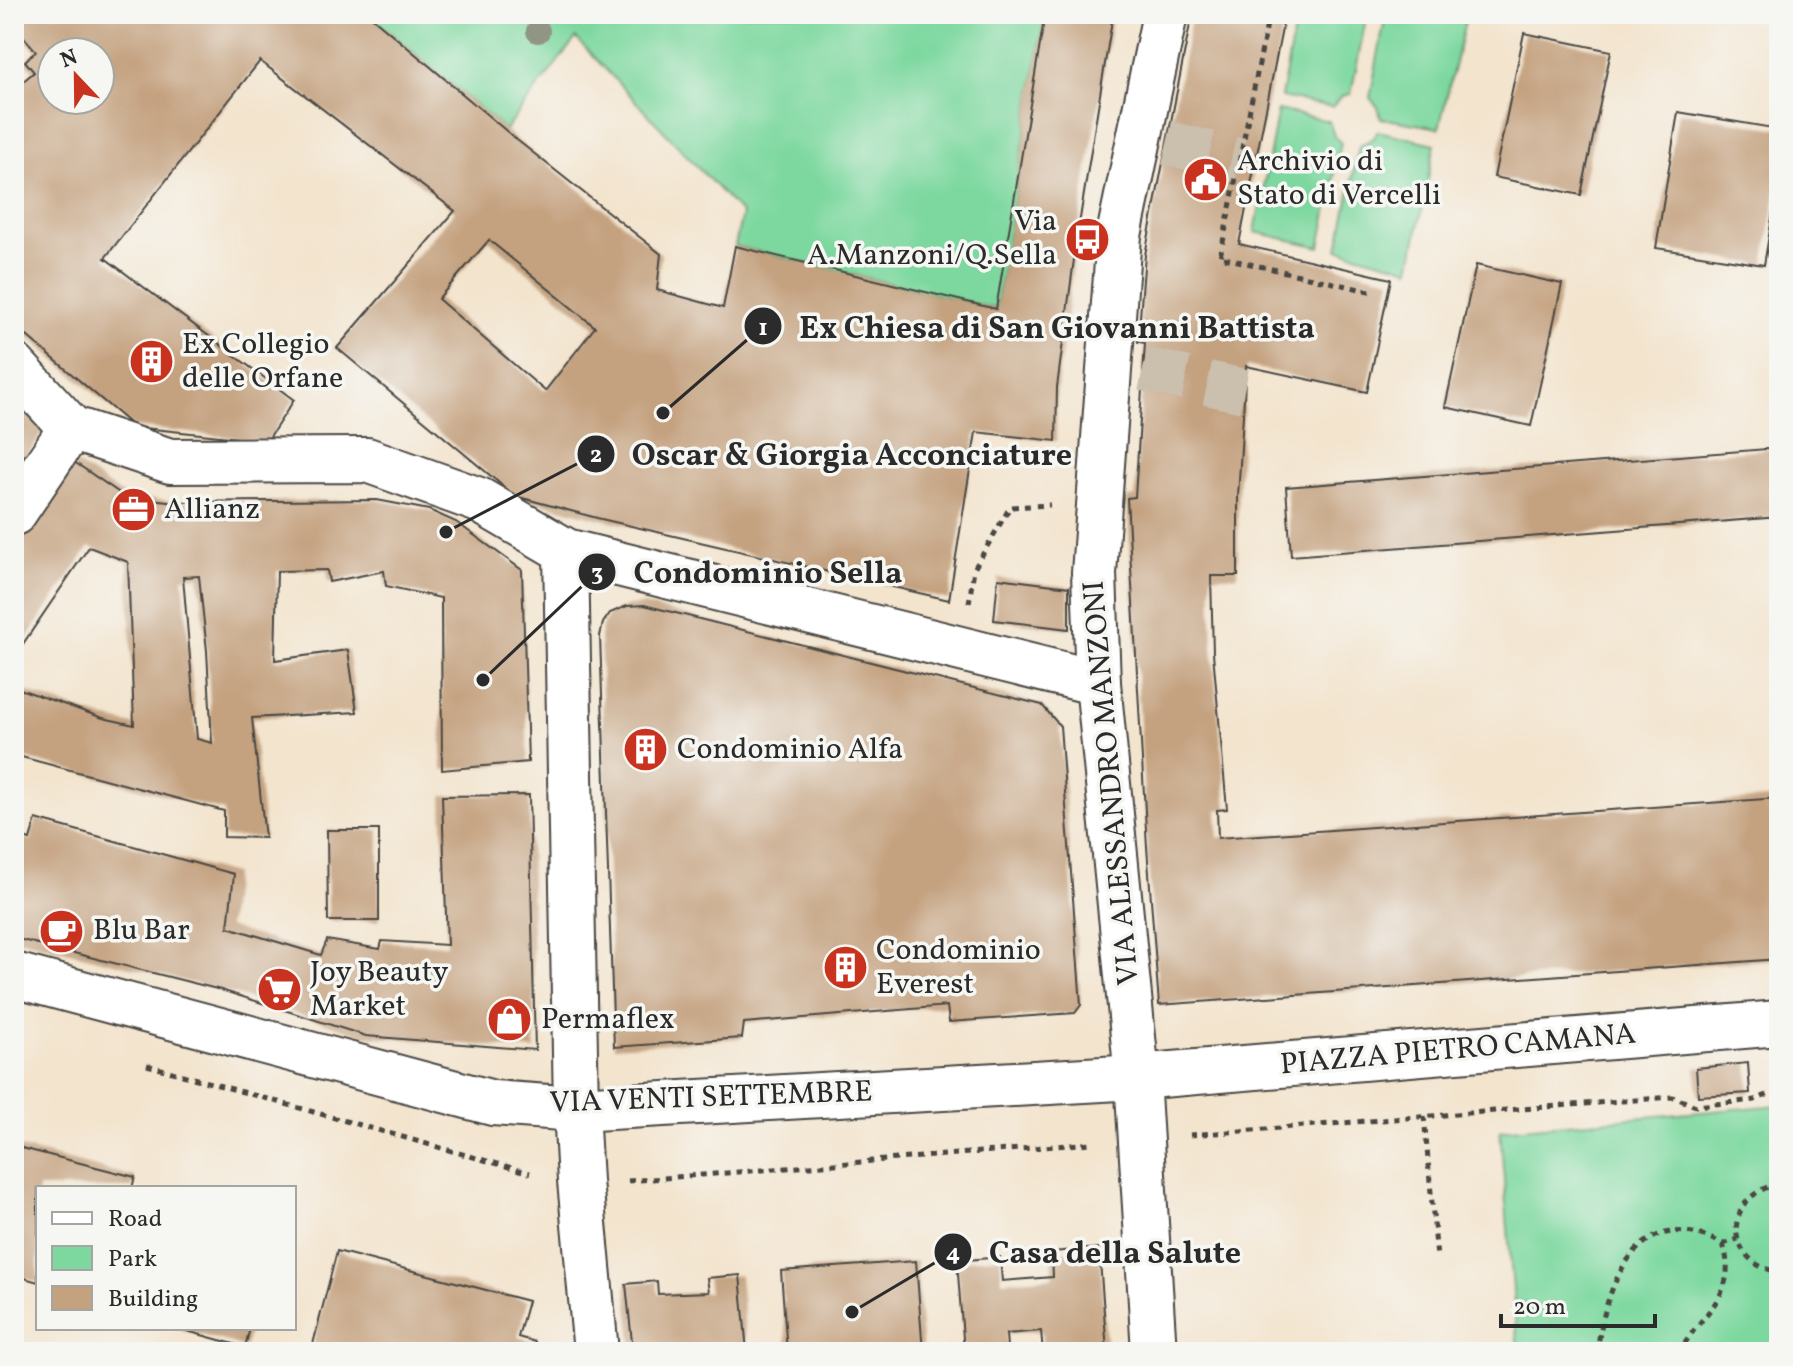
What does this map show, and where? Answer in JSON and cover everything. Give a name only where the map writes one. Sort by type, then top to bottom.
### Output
[{"type":"street","name":"VIA ALESSANDRO MANZONI","points":[[1154,1352],[1137,1077],[1098,683],[1094,573],[1126,367],[1119,235],[1153,140],[1165,14]]},
{"type":"street","points":[[14,366],[71,428],[170,461],[367,460],[479,500],[566,551],[1098,683]]},
{"type":"street","points":[[14,513],[71,428]]},
{"type":"street","points":[[566,551],[576,1109],[596,1352]]},
{"type":"street","name":"VIA VENTI SETTEMBRE","points":[[14,975],[493,1103],[576,1109],[1137,1077]]},
{"type":"street","name":"PIAZZA PIETRO CAMANA","points":[[1137,1077],[1779,1023]]},
{"type":"path","points":[[1269,14],[1220,257],[1373,292]]},
{"type":"path","points":[[968,606],[974,569],[1010,507],[1053,505]]},
{"type":"path","points":[[1183,1135],[1673,1097],[1696,1106],[1755,1100],[1779,1090]]},
{"type":"path","points":[[1424,1116],[1437,1258]]},
{"type":"path","points":[[1779,1184],[1749,1197],[1738,1220],[1740,1248],[1757,1265],[1779,1272]]},
{"type":"path","points":[[1597,1352],[1610,1294],[1622,1264],[1640,1247],[1662,1234],[1687,1231],[1723,1244],[1738,1239]]},
{"type":"path","points":[[1680,1352],[1725,1286],[1729,1272],[1723,1244]]},
{"type":"green space","points":[[368,14],[1045,14],[996,309],[735,246],[742,214],[576,38],[505,130]]},
{"type":"green space","points":[[1297,14],[1367,14],[1351,94],[1342,96],[1332,107],[1281,97]]},
{"type":"green space","points":[[1386,14],[1436,14],[1465,22],[1439,128],[1381,118],[1378,107],[1370,98]]},
{"type":"green space","points":[[1278,110],[1329,121],[1334,136],[1341,142],[1320,247],[1255,232]]},
{"type":"green space","points":[[1378,131],[1435,144],[1410,269],[1338,249],[1359,146],[1374,138]]},
{"type":"green space","points":[[1779,1105],[1779,1352],[1518,1352],[1500,1130]]},
{"type":"building","points":[[14,14],[368,14],[517,140],[661,254],[657,290],[723,308],[735,246],[996,309],[1045,14],[1113,14],[1077,237],[1057,387],[1056,441],[976,432],[949,600],[515,496],[337,348],[455,211],[260,61],[105,258],[294,400],[267,441],[134,427],[14,325],[14,89],[34,72],[25,61],[36,51],[14,26]],"holes":[[[489,240],[595,327],[545,391],[438,299]]]},
{"type":"building","points":[[1192,14],[1285,14],[1239,244],[1391,279],[1367,392],[1246,366],[1238,497],[1238,576],[1211,576],[1213,653],[1227,809],[1217,810],[1218,838],[1779,798],[1779,959],[1159,1005],[1127,498],[1135,497],[1145,343],[1138,342],[1145,255]]},
{"type":"building","points":[[1524,33],[1611,51],[1581,195],[1494,177]]},
{"type":"building","points":[[1678,112],[1779,129],[1779,177],[1764,265],[1656,248]]},
{"type":"building","points":[[1476,265],[1562,284],[1531,426],[1445,407]]},
{"type":"building","points":[[14,402],[44,431],[14,475]]},
{"type":"building","points":[[1779,448],[1779,517],[1291,556],[1286,487]]},
{"type":"building","points":[[67,457],[124,496],[177,502],[377,500],[429,510],[456,522],[522,570],[528,762],[442,770],[441,598],[386,586],[384,571],[329,582],[327,570],[277,571],[275,660],[348,650],[357,712],[252,718],[265,838],[224,837],[224,811],[14,755],[14,687],[103,718],[134,725],[128,562],[89,547],[14,657],[14,534]],"holes":[[[199,576],[212,743],[197,739],[183,577]]]},
{"type":"building","points":[[998,578],[1069,587],[1069,629],[994,620]]},
{"type":"building","points":[[644,605],[1042,705],[1060,726],[1081,1005],[1075,1013],[949,1022],[947,1006],[744,1023],[742,1038],[614,1047],[600,636],[603,623],[610,613],[627,606]]},
{"type":"building","points":[[529,795],[535,1050],[366,1036],[221,990],[14,938],[14,835],[30,840],[36,819],[234,874],[228,927],[321,955],[327,940],[380,949],[382,941],[447,945],[442,796]]},
{"type":"building","points":[[327,830],[379,830],[379,921],[328,921]]},
{"type":"building","points":[[1748,1063],[1750,1093],[1698,1096],[1696,1068]]},
{"type":"building","points":[[14,1146],[135,1177],[133,1186],[36,1186],[36,1281],[14,1275]]},
{"type":"building","points":[[1099,1248],[1107,1351],[1043,1352],[1041,1331],[1006,1334],[1007,1347],[964,1351],[957,1261],[1000,1257],[1002,1281],[1053,1277],[1052,1252]]},
{"type":"building","points":[[337,1251],[528,1301],[518,1337],[535,1342],[532,1352],[311,1352]]},
{"type":"building","points":[[916,1261],[923,1352],[787,1352],[781,1271]]},
{"type":"building","points":[[740,1275],[747,1352],[633,1352],[626,1284],[657,1281],[658,1294],[709,1292],[707,1278]]},
{"type":"building","points":[[183,1330],[249,1330],[245,1347]]},
{"type":"tunnel","points":[[1167,143],[1240,160]]},
{"type":"tunnel","points":[[1143,369],[1244,391]]},
{"type":"place","name":"Archivio di Stato di Vercelli","points":[[1206,179]]},
{"type":"place","name":"Via A.Manzoni/Q.Sella","points":[[1088,239]]},
{"type":"place","name":"Ex Collegio delle Orfane","points":[[151,362]]},
{"type":"place","name":"Ex Chiesa di San Giovanni Battista","points":[[663,413]]},
{"type":"place","name":"Allianz","points":[[133,510]]},
{"type":"place","name":"Oscar & Giorgia Acconciature","points":[[446,532]]},
{"type":"place","name":"Condominio Sella","points":[[483,680]]},
{"type":"place","name":"Condominio Alfa","points":[[646,750]]},
{"type":"place","name":"Blu Bar","points":[[62,931]]},
{"type":"place","name":"Condominio Everest","points":[[845,968]]},
{"type":"place","name":"Joy Beauty Market","points":[[279,990]]},
{"type":"place","name":"Permaflex","points":[[510,1020]]},
{"type":"place","name":"Casa della Salute","points":[[852,1312]]}]
